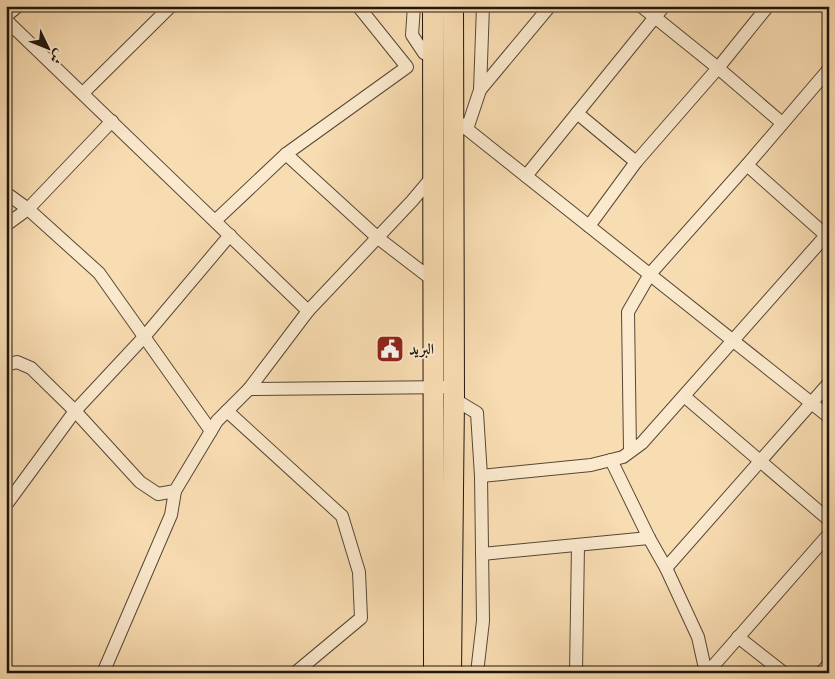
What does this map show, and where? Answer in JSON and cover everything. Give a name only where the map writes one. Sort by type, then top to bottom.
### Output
[{"type":"main road","points":[[433,6],[428,55],[433,175],[434,673]]},
{"type":"main road","points":[[451,673],[454,393],[460,123],[453,6]]},
{"type":"street","points":[[6,16],[18,6]]},
{"type":"street","points":[[83,94],[171,6]]},
{"type":"street","points":[[358,6],[407,67]]},
{"type":"street","points":[[215,221],[286,154],[407,67],[428,55],[412,35],[414,6]]},
{"type":"street","points":[[480,90],[483,6]]},
{"type":"street","points":[[550,6],[480,90],[460,123],[829,417]]},
{"type":"street","points":[[640,6],[718,68],[782,123]]},
{"type":"street","points":[[526,176],[664,6]]},
{"type":"street","points":[[589,226],[636,162],[718,68],[768,6]]},
{"type":"street","points":[[6,20],[308,311]]},
{"type":"street","points":[[630,451],[628,312],[650,274],[829,69]]},
{"type":"street","points":[[577,113],[636,162]]},
{"type":"street","points":[[6,225],[28,209],[112,121]]},
{"type":"street","points":[[286,154],[378,238],[434,281]]},
{"type":"street","points":[[481,476],[591,465],[623,457],[642,443],[828,235],[747,165]]},
{"type":"street","points":[[103,673],[171,515],[175,491],[217,420],[249,389],[308,311],[412,202],[433,175]]},
{"type":"street","points":[[6,193],[28,209],[98,273],[211,431]]},
{"type":"street","points":[[6,505],[75,411],[144,337],[230,236]]},
{"type":"street","points":[[6,365],[17,362],[31,368],[75,411],[140,482],[158,494],[175,491]]},
{"type":"street","points":[[666,568],[829,383]]},
{"type":"street","points":[[249,389],[434,387],[454,393],[477,413],[481,476],[483,622],[477,673]]},
{"type":"street","points":[[684,396],[829,520]]},
{"type":"street","points":[[227,411],[342,516],[359,572],[361,618],[295,673]]},
{"type":"street","points":[[611,460],[649,538],[666,568],[698,637],[706,673]]},
{"type":"street","points":[[706,673],[829,534]]},
{"type":"street","points":[[482,554],[649,538]]},
{"type":"street","points":[[576,673],[578,545]]},
{"type":"street","points":[[738,637],[784,673]]},
{"type":"street","points":[[821,673],[829,664]]},
{"type":"place","name":"البريد","points":[[390,349]]}]
